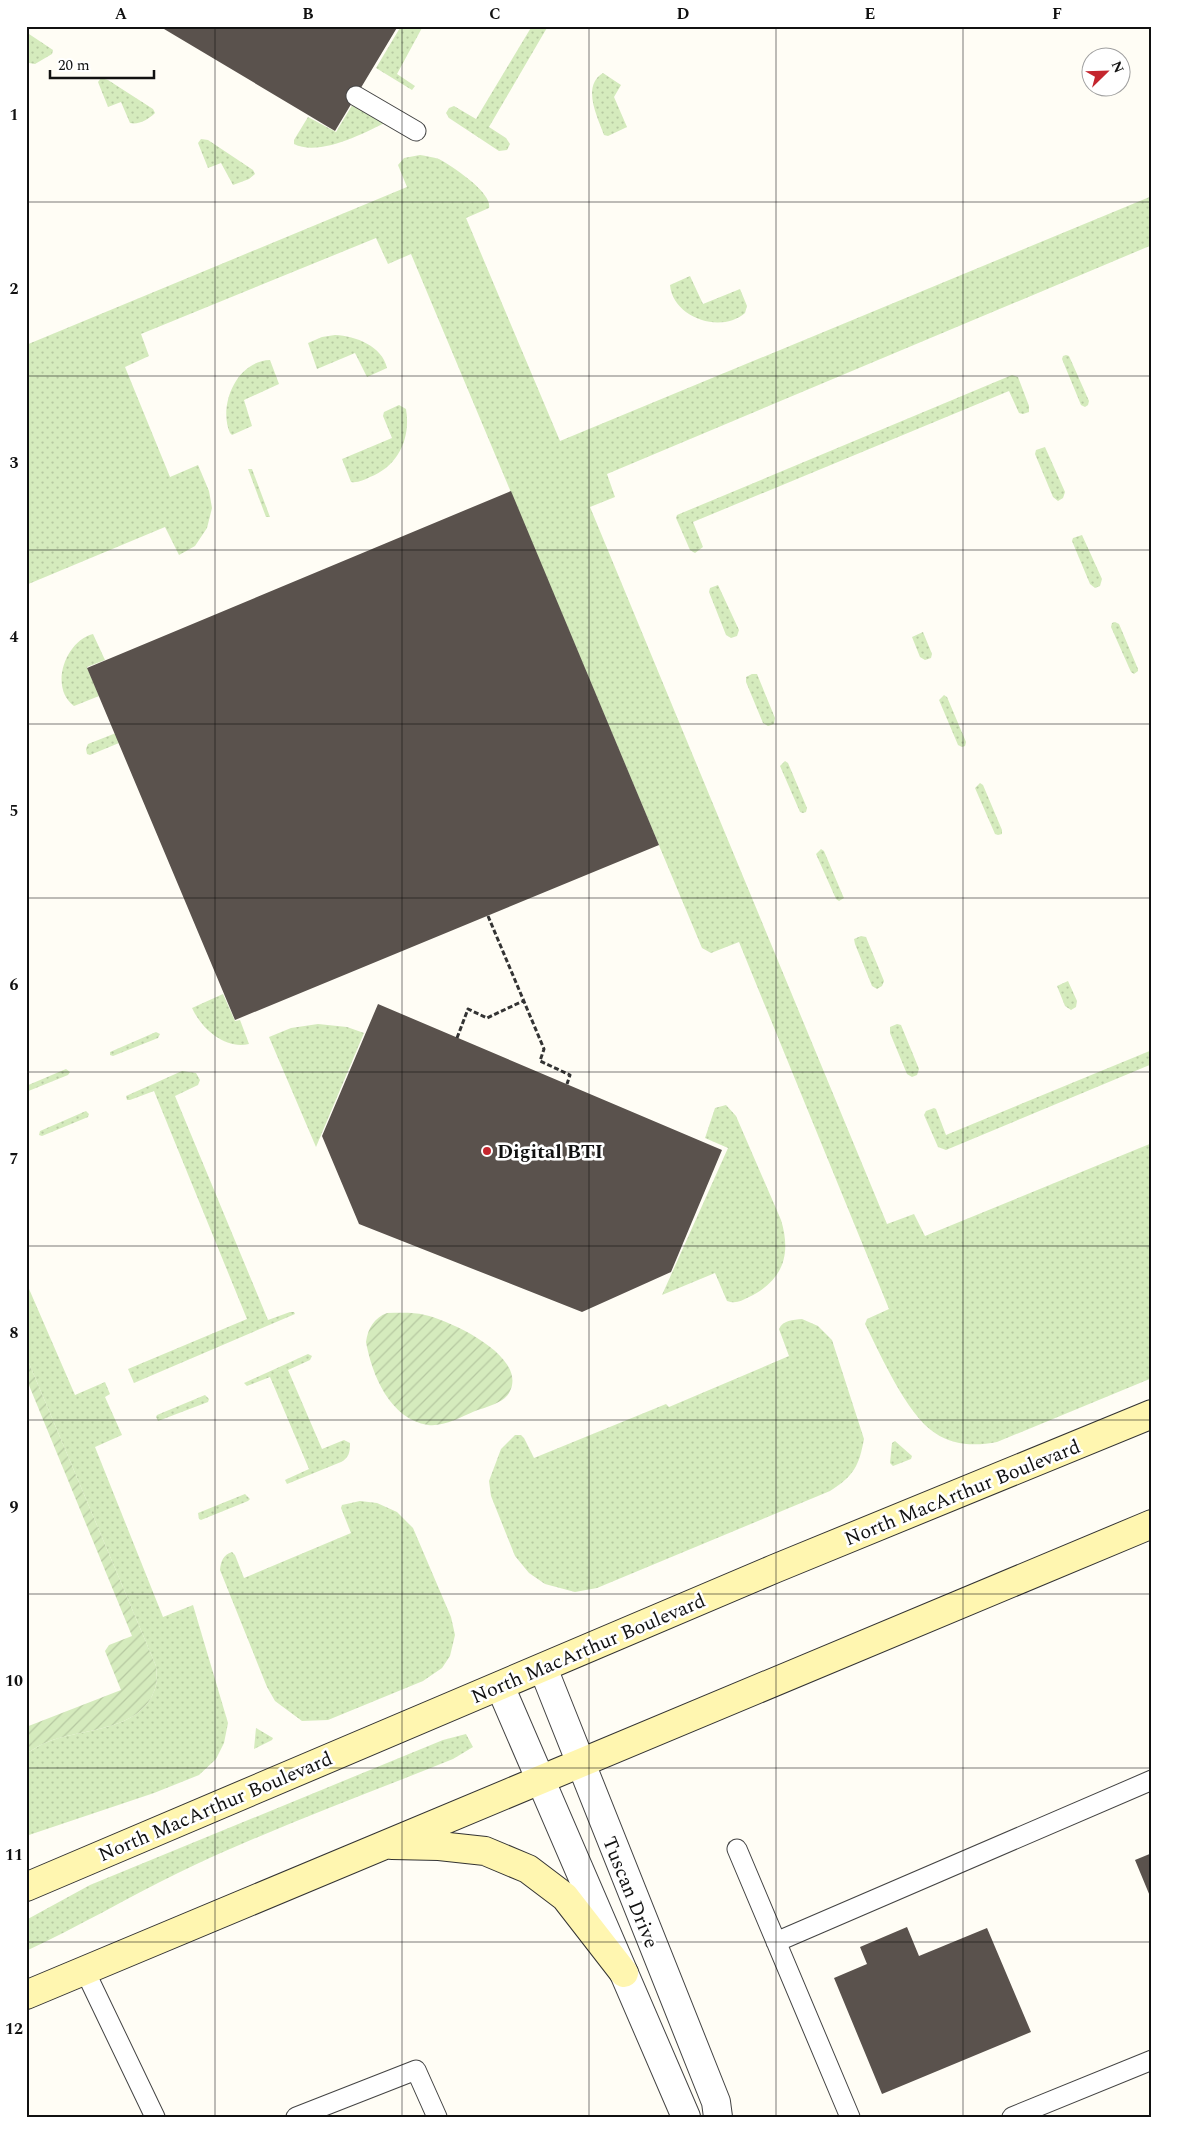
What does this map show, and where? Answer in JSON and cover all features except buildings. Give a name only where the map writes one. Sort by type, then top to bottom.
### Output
[{"type":"main road","name":"North MacArthur Boulevard","points":[[26,1887],[774,1569],[1152,1414]]},
{"type":"main road","points":[[26,1995],[1152,1524]]},
{"type":"main road","points":[[383,1845],[439,1846],[484,1851],[528,1869],[565,1898],[624,1973]]},
{"type":"street","name":"Tuscan Drive","points":[[543,1668],[716,2102],[718,2117]]},
{"type":"street","name":"Tuscan Drive","points":[[500,1686],[686,2117]]},
{"type":"lane","points":[[356,96],[416,131]]},
{"type":"lane","points":[[776,1942],[1152,1780]]},
{"type":"lane","points":[[737,1849],[850,2117]]},
{"type":"lane","points":[[85,1971],[155,2117]]},
{"type":"lane","points":[[1012,2117],[1152,2060]]},
{"type":"lane","points":[[296,2117],[416,2070],[437,2117]]},
{"type":"path","points":[[488,916],[544,1049],[540,1061],[570,1075],[567,1084]]},
{"type":"path","points":[[457,1038],[468,1009],[487,1018],[523,1001]]},
{"type":"green space","points":[[401,26],[423,26],[397,74],[415,86],[412,90],[376,68]]},
{"type":"green space","points":[[532,26],[548,26],[489,127],[506,138],[510,144],[507,150],[499,151],[449,118],[446,113],[449,108],[454,106],[476,119]]},
{"type":"green space","points":[[26,32],[53,50],[52,54],[35,64],[29,63],[26,57]]},
{"type":"green space","points":[[603,73],[621,85],[614,97],[627,127],[608,136],[604,135],[598,120],[592,94],[596,79]]},
{"type":"green space","points":[[101,78],[108,80],[153,109],[155,113],[144,121],[130,123],[121,102],[108,107],[98,82]]},
{"type":"green space","points":[[357,97],[388,121],[355,137],[329,146],[316,148],[294,144],[294,140],[308,117],[336,132]]},
{"type":"green space","points":[[201,139],[208,140],[253,170],[255,174],[249,179],[233,185],[221,163],[208,168],[198,143]]},
{"type":"green space","points":[[420,155],[439,159],[453,168],[470,180],[485,195],[489,202],[489,208],[466,218],[560,441],[1152,196],[1152,245],[607,474],[615,497],[590,507],[887,1224],[914,1214],[925,1236],[1152,1143],[1152,1378],[997,1442],[981,1444],[957,1443],[935,1433],[924,1424],[904,1398],[865,1324],[867,1319],[889,1309],[739,942],[711,953],[702,948],[411,254],[388,264],[376,238],[141,334],[149,356],[125,367],[170,477],[198,465],[209,491],[212,508],[207,528],[195,546],[179,555],[165,527],[26,585],[26,345],[407,187],[398,165],[404,158]]},
{"type":"green space","points":[[690,276],[703,304],[740,289],[747,306],[745,313],[735,319],[724,322],[712,322],[689,314],[673,297],[670,285]]},
{"type":"green space","points":[[335,335],[351,337],[374,348],[384,360],[387,368],[367,377],[355,353],[317,369],[308,343],[322,337]]},
{"type":"green space","points":[[1066,355],[1069,356],[1089,401],[1085,407],[1081,405],[1062,359]]},
{"type":"green space","points":[[270,360],[279,384],[244,400],[252,426],[232,435],[227,422],[226,410],[228,398],[233,387],[239,376],[248,368],[258,362]]},
{"type":"green space","points":[[1012,375],[1018,377],[1029,406],[1029,412],[1019,413],[1009,391],[693,522],[703,547],[695,553],[690,550],[676,518],[677,515]]},
{"type":"green space","points":[[399,405],[406,409],[407,420],[404,441],[395,459],[380,472],[361,481],[351,482],[342,459],[392,438],[383,416],[384,412]]},
{"type":"green space","points":[[1045,447],[1065,492],[1063,498],[1058,501],[1053,497],[1035,454],[1036,450]]},
{"type":"green space","points":[[248,469],[252,469],[270,517],[266,517]]},
{"type":"green space","points":[[1082,535],[1102,579],[1100,586],[1095,588],[1090,584],[1072,541],[1073,538]]},
{"type":"green space","points":[[718,585],[739,630],[737,636],[731,638],[726,635],[709,592],[710,588]]},
{"type":"green space","points":[[1112,623],[1119,624],[1138,669],[1134,674],[1131,672],[1111,627]]},
{"type":"green space","points":[[923,632],[932,654],[931,658],[925,660],[920,657],[912,637]]},
{"type":"green space","points":[[93,634],[105,660],[87,667],[99,696],[74,706],[66,698],[62,688],[64,666],[68,655],[75,646],[83,638]]},
{"type":"green space","points":[[757,674],[775,718],[774,724],[768,726],[763,723],[746,682],[746,677]]},
{"type":"green space","points":[[944,695],[947,697],[966,742],[965,746],[958,745],[939,700]]},
{"type":"green space","points":[[116,733],[119,743],[90,755],[87,754],[88,744]]},
{"type":"green space","points":[[785,761],[788,763],[807,808],[806,812],[800,812],[780,766]]},
{"type":"green space","points":[[980,783],[983,785],[1002,834],[995,834],[975,788]]},
{"type":"green space","points":[[821,849],[824,851],[844,898],[839,901],[836,899],[816,854]]},
{"type":"green space","points":[[861,936],[866,937],[884,981],[882,986],[877,989],[872,986],[855,944],[854,939]]},
{"type":"green space","points":[[1068,981],[1077,1001],[1076,1007],[1071,1010],[1065,1006],[1057,986]]},
{"type":"green space","points":[[223,994],[235,1021],[240,1020],[249,1044],[231,1044],[223,1041],[208,1030],[196,1016],[192,1008]]},
{"type":"green space","points":[[318,1024],[347,1027],[364,1033],[316,1147],[269,1037],[291,1028]]},
{"type":"green space","points":[[897,1024],[901,1025],[919,1069],[917,1075],[912,1077],[907,1074],[890,1033],[890,1027]]},
{"type":"green space","points":[[156,1032],[160,1034],[158,1038],[113,1056],[110,1055],[110,1052]]},
{"type":"green space","points":[[1152,1050],[1152,1064],[946,1150],[938,1147],[924,1115],[926,1111],[936,1109],[946,1135]]},
{"type":"green space","points":[[66,1069],[70,1072],[68,1075],[26,1092],[26,1086]]},
{"type":"green space","points":[[182,1071],[196,1073],[200,1080],[198,1085],[175,1096],[268,1320],[290,1312],[295,1314],[134,1383],[128,1369],[247,1319],[154,1091],[127,1100],[126,1096]]},
{"type":"green space","points":[[726,1105],[736,1116],[781,1220],[785,1245],[782,1266],[777,1275],[760,1291],[738,1302],[727,1301],[715,1273],[662,1295],[728,1148],[705,1138],[715,1108]]},
{"type":"green space","points":[[86,1111],[89,1114],[88,1117],[42,1136],[39,1135],[40,1131]]},
{"type":"green space","points":[[26,1282],[75,1395],[105,1382],[110,1394],[105,1397],[122,1435],[95,1447],[163,1617],[193,1605],[228,1723],[224,1743],[216,1759],[199,1775],[154,1793],[26,1836],[26,1754],[50,1741],[127,1720],[140,1711],[150,1700],[157,1678],[156,1666],[26,1356]]},
{"type":"green space","points":[[387,1313],[416,1313],[425,1315],[452,1324],[484,1342],[508,1365],[512,1378],[508,1395],[495,1404],[440,1424],[428,1425],[415,1421],[403,1414],[393,1405],[378,1381],[366,1342],[372,1324]]},
{"type":"green space","points":[[802,1319],[818,1326],[832,1340],[864,1439],[854,1470],[845,1480],[830,1491],[597,1588],[575,1592],[545,1584],[529,1573],[515,1556],[491,1496],[489,1481],[501,1449],[515,1435],[521,1435],[524,1438],[534,1458],[666,1404],[669,1407],[789,1356],[779,1329],[786,1322]]},
{"type":"green space","points":[[308,1354],[312,1356],[310,1360],[288,1370],[322,1449],[344,1440],[350,1443],[350,1449],[347,1457],[341,1462],[287,1484],[285,1480],[309,1469],[270,1377],[247,1386],[244,1383]]},
{"type":"green space","points":[[26,1356],[156,1666],[157,1678],[150,1700],[140,1711],[127,1720],[50,1741],[26,1754],[26,1727],[121,1690],[105,1651],[109,1645],[132,1636],[26,1378]]},
{"type":"green space","points":[[205,1395],[209,1399],[208,1402],[158,1421],[156,1417],[157,1415]]},
{"type":"green space","points":[[895,1441],[912,1456],[911,1459],[893,1466],[890,1463],[892,1443]]},
{"type":"green space","points":[[245,1494],[250,1499],[248,1501],[201,1520],[199,1519],[198,1513]]},
{"type":"green space","points":[[360,1501],[377,1503],[397,1512],[413,1528],[451,1617],[455,1635],[450,1656],[442,1668],[423,1681],[328,1720],[302,1721],[275,1701],[267,1687],[220,1570],[221,1564],[223,1559],[232,1552],[244,1578],[351,1533],[341,1508],[342,1505]]},
{"type":"green space","points":[[256,1728],[273,1738],[254,1749]]},
{"type":"green space","points":[[466,1734],[473,1747],[453,1759],[212,1857],[26,1951],[26,1920],[90,1885],[443,1740]]},
{"type":"place","name":"Digital BTI","points":[[487,1151]]}]
